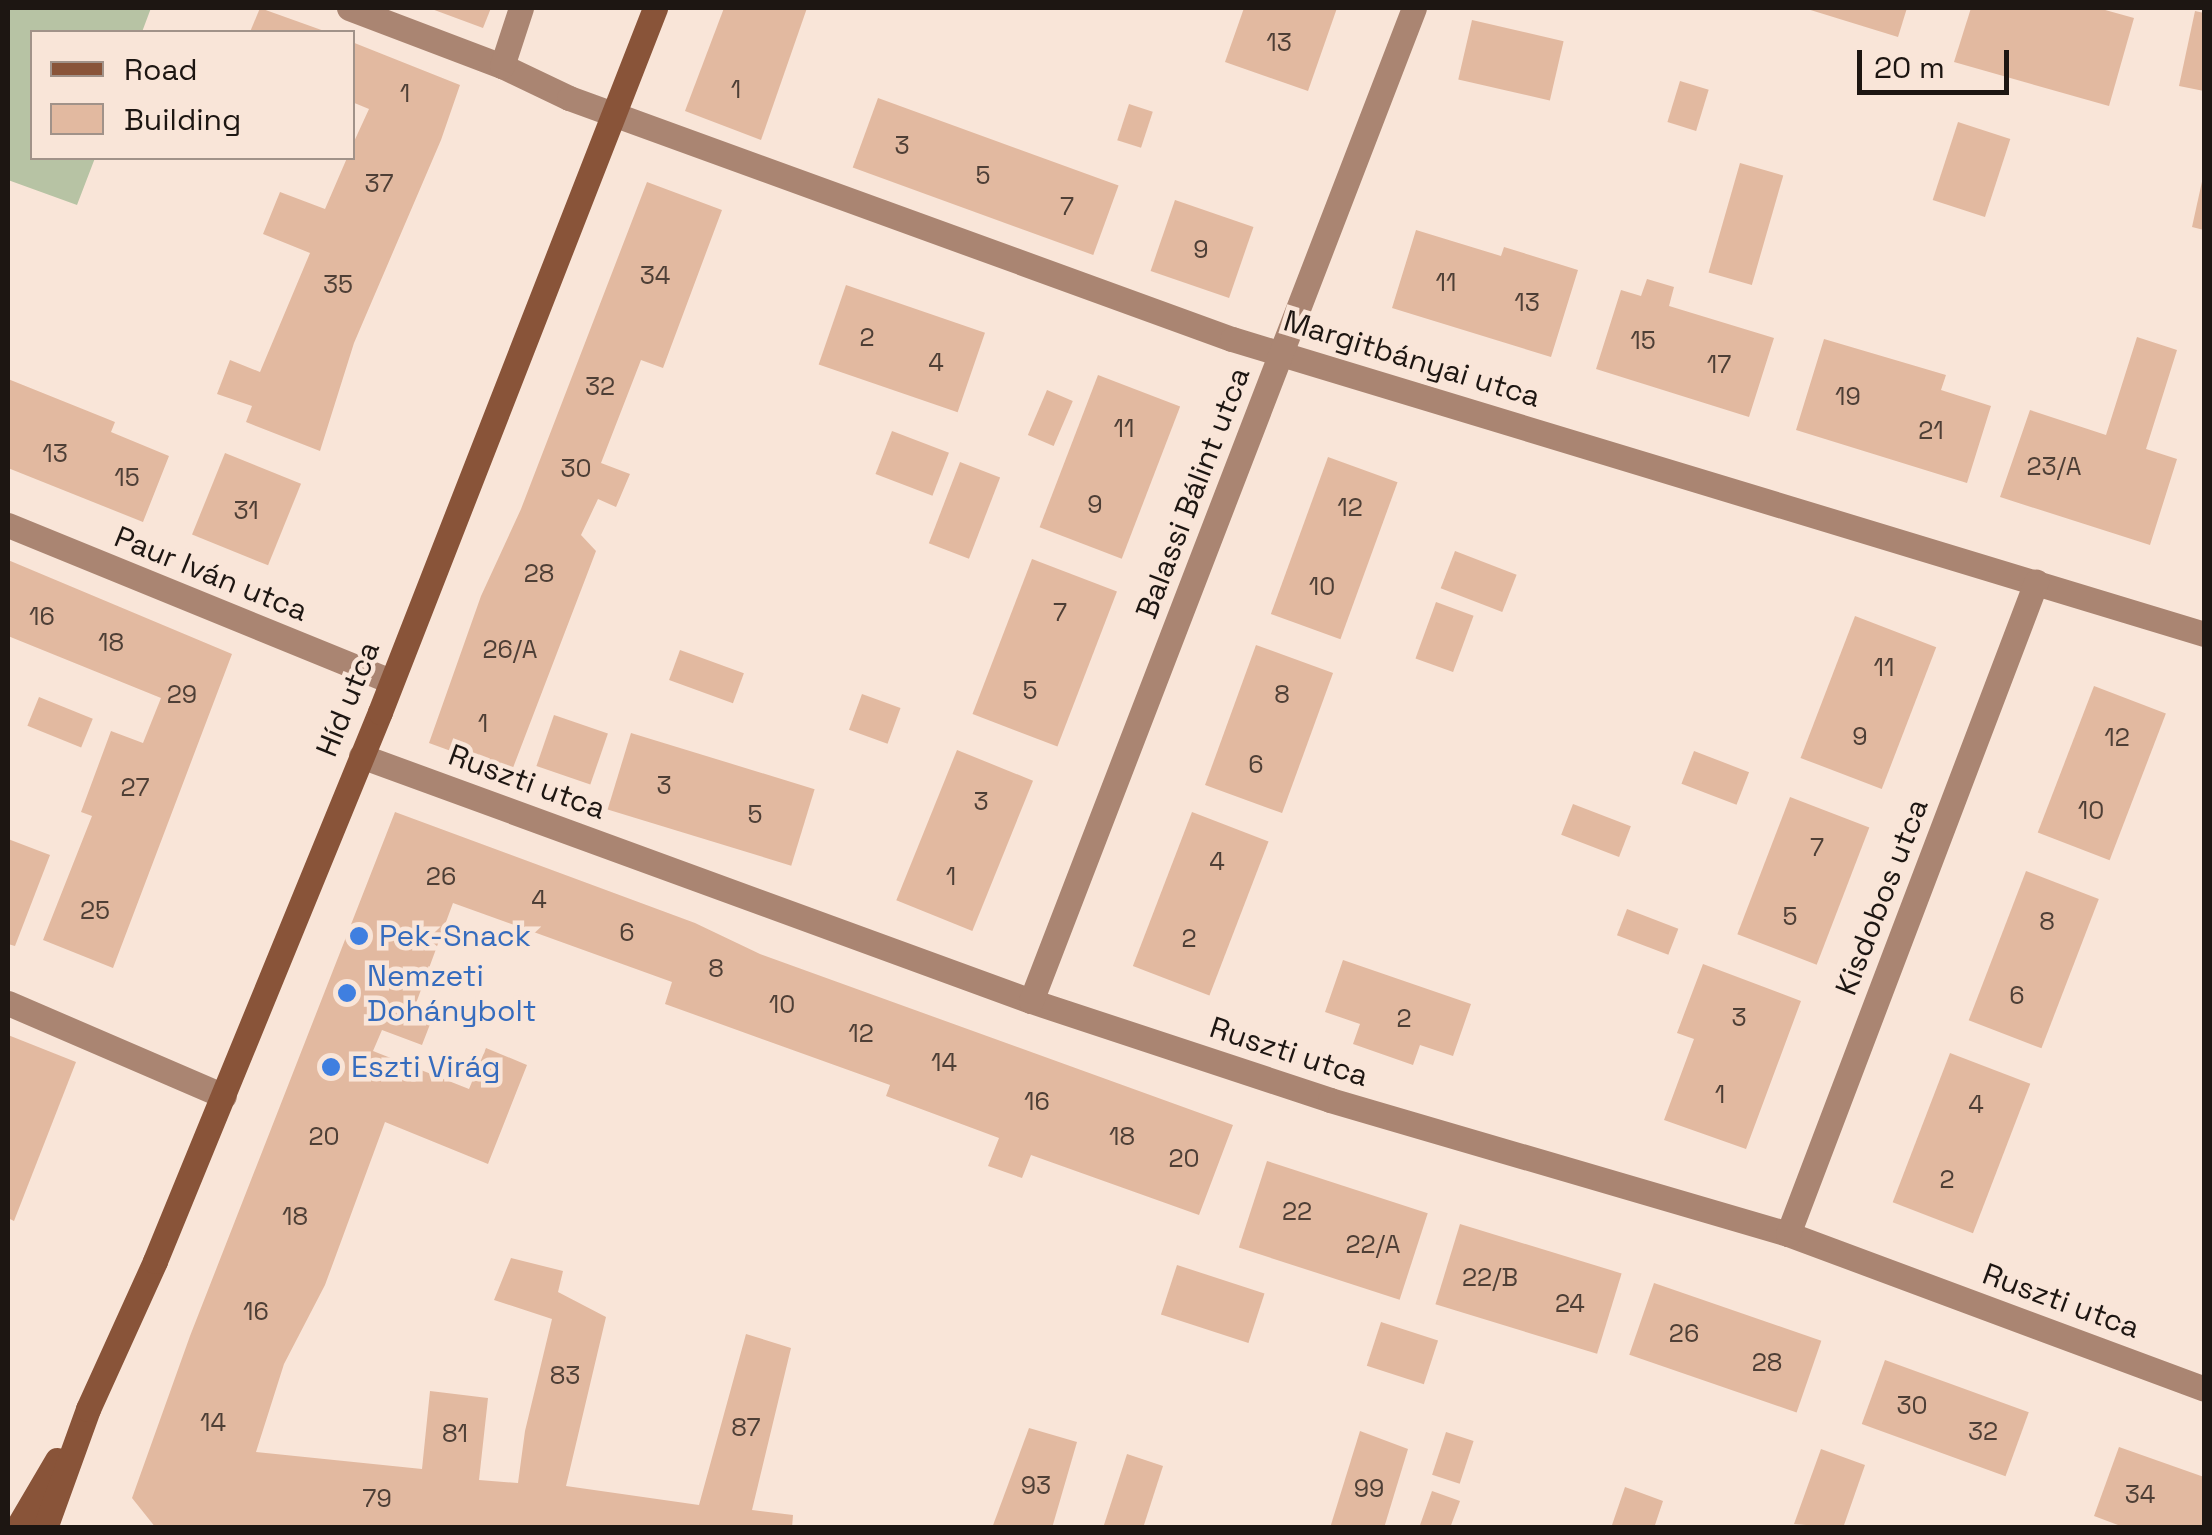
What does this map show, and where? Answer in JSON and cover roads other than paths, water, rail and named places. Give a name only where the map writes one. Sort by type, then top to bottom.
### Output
[{"type":"street","name":"Margitbányai utca","points":[[349,8],[613,113],[1281,354],[2204,634]]},
{"type":"street","points":[[502,66],[520,8]]},
{"type":"street","name":"Híd utca","points":[[45,1528],[88,1409],[224,1096],[391,681],[655,8]]},
{"type":"street","name":"Balassi Bálint utca","points":[[1031,1001],[1414,8]]},
{"type":"street","name":"Paur Iván utca","points":[[8,525],[391,681]]},
{"type":"street","name":"Kisdobos utca","points":[[1788,1234],[2036,582]]},
{"type":"street","name":"Ruszti utca","points":[[360,756],[1031,1001],[1330,1100],[1788,1234],[2204,1389]]},
{"type":"street","points":[[8,1003],[224,1096]]},
{"type":"street","name":"Híd utca","points":[[17,1528],[88,1409]]},
{"type":"place","name":"Pek-Snack","points":[[359,936]]},
{"type":"place","name":"Nemzeti Dohánybolt","points":[[347,993]]},
{"type":"place","name":"Eszti Virág","points":[[331,1067]]}]
